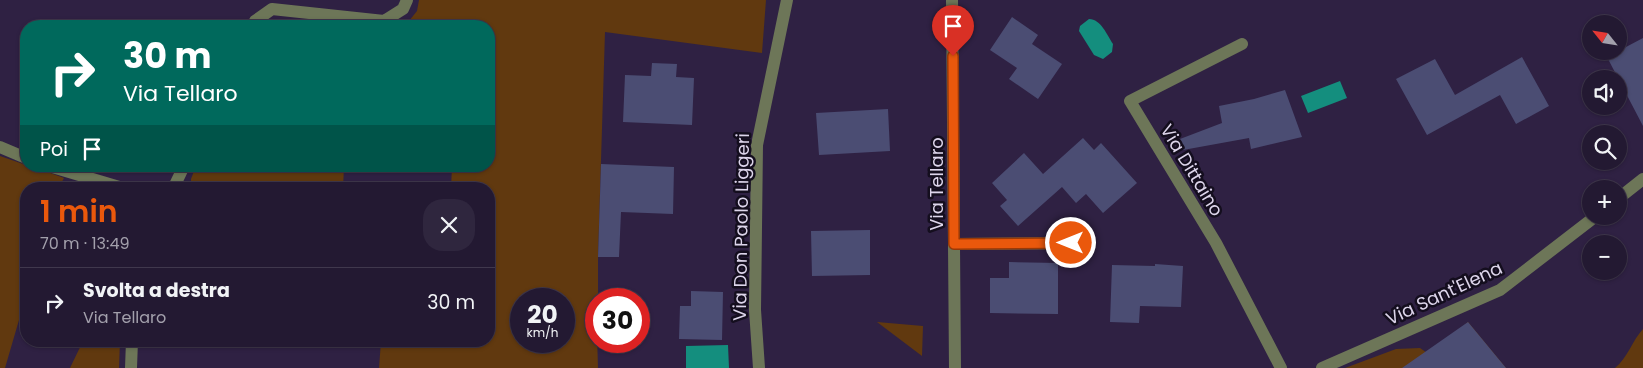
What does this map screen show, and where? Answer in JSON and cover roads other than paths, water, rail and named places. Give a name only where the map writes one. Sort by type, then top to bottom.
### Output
[{"type":"street","points":[[386,20],[403,9],[408,0]]},
{"type":"street","name":"Via Don Paolo Liggeri","points":[[759,368],[755,310],[757,145],[787,0]]},
{"type":"street","name":"Via Tellaro","points":[[952,0],[954,368]]},
{"type":"street","points":[[256,20],[272,9],[375,20]]},
{"type":"street","name":"Via Dittaino","points":[[1242,44],[1130,101],[1216,243],[1281,368]]},
{"type":"street","points":[[0,147],[20,155]]},
{"type":"street","points":[[68,172],[102,182]]},
{"type":"street","points":[[1627,192],[1643,179]]},
{"type":"street","name":"Via Sant'Elena","points":[[1322,368],[1500,290],[1584,225]]},
{"type":"street","points":[[954,244],[1090,243]]},
{"type":"street","points":[[131,368],[132,347]]}]
